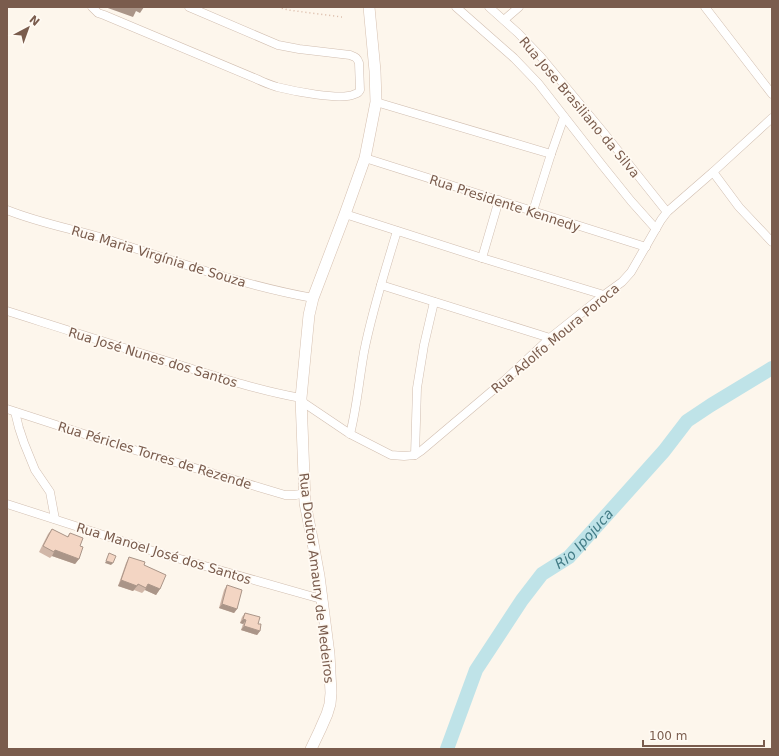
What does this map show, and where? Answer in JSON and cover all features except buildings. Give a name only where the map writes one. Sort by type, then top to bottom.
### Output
[{"type":"street","points":[[92,7],[98,13],[259,80],[277,86],[308,93],[338,96],[354,95],[360,90],[359,63],[358,59],[355,57],[350,55],[299,50],[278,45],[189,7]]},
{"type":"street","name":"Rua Doutor Amaury de Medeiros","points":[[311,749],[327,714],[331,693],[319,576],[305,503],[301,400],[309,315],[313,298],[365,158],[376,102],[375,71],[369,7]]},
{"type":"street","points":[[456,7],[514,58],[538,83],[626,195],[656,229]]},
{"type":"street","name":"Rua Jose Brasiliano da Silva","points":[[489,7],[518,33],[541,57],[667,212]]},
{"type":"street","points":[[504,20],[519,7]]},
{"type":"street","points":[[705,7],[772,94]]},
{"type":"street","points":[[376,102],[551,154]]},
{"type":"street","points":[[532,211],[564,117]]},
{"type":"street","name":"Rua Adolfo Moura Poroca","points":[[415,455],[505,380],[550,338],[622,282],[631,272],[667,212],[772,118]]},
{"type":"street","name":"Rua Presidente Kennedy","points":[[365,158],[646,247]]},
{"type":"street","points":[[712,172],[739,207],[772,242]]},
{"type":"street","points":[[482,258],[499,200]]},
{"type":"street","name":"Rua Maria Virgínia de Souza","points":[[7,210],[24,217],[102,238],[204,270],[283,292],[313,298]]},
{"type":"street","points":[[345,214],[604,295]]},
{"type":"street","points":[[350,434],[357,405],[364,352],[374,306],[397,231]]},
{"type":"street","points":[[381,285],[550,338]]},
{"type":"street","points":[[301,400],[350,434],[391,455],[415,455],[418,388],[424,345],[434,302]]},
{"type":"street","name":"Rua José Nunes dos Santos","points":[[7,311],[159,359],[301,400]]},
{"type":"street","name":"Rua Péricles Torres de Rezende","points":[[7,409],[118,445],[285,495],[304,493]]},
{"type":"street","points":[[15,412],[19,428],[35,470],[50,492],[55,519]]},
{"type":"street","name":"Rua Manoel José dos Santos","points":[[7,504],[159,553],[321,599]]},
{"type":"path","points":[[278,7],[288,10],[342,17]]},
{"type":"waterway","name":"Rio Ipojuca","points":[[447,749],[476,670],[522,600],[542,574],[569,557],[664,451],[687,421],[772,368]]}]
